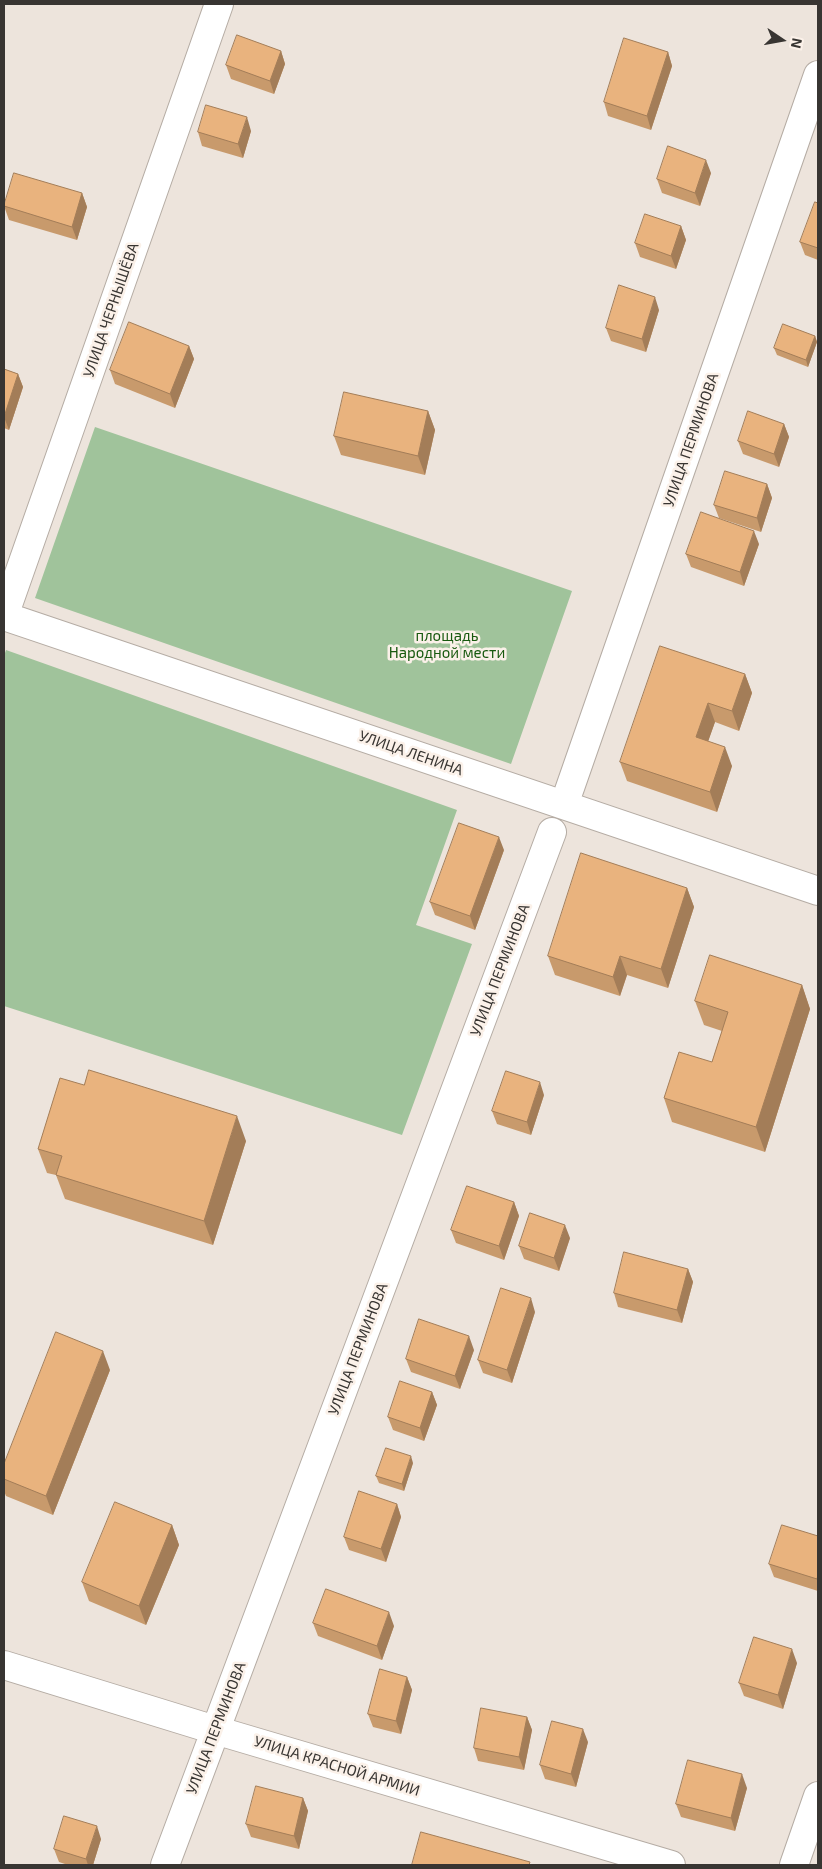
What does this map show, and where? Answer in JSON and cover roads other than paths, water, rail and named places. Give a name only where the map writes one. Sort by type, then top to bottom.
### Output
[{"type":"street","name":"УЛИЦА ЧЕРНЫШЁВА","points":[[4,616],[219,4]]},
{"type":"street","name":"УЛИЦА ПЕРМИНОВА","points":[[564,805],[818,76]]},
{"type":"street","name":"УЛИЦА ЛЕНИНА","points":[[4,616],[818,891]]},
{"type":"street","name":"УЛИЦА ПЕРМИНОВА","points":[[165,1865],[552,832]]},
{"type":"street","name":"УЛИЦА КРАСНОЙ АРМИИ","points":[[4,1665],[671,1865]]},
{"type":"street","points":[[794,1865],[818,1796]]},
{"type":"park label","name":"площадь Народной мести","points":[[447,644]]}]
